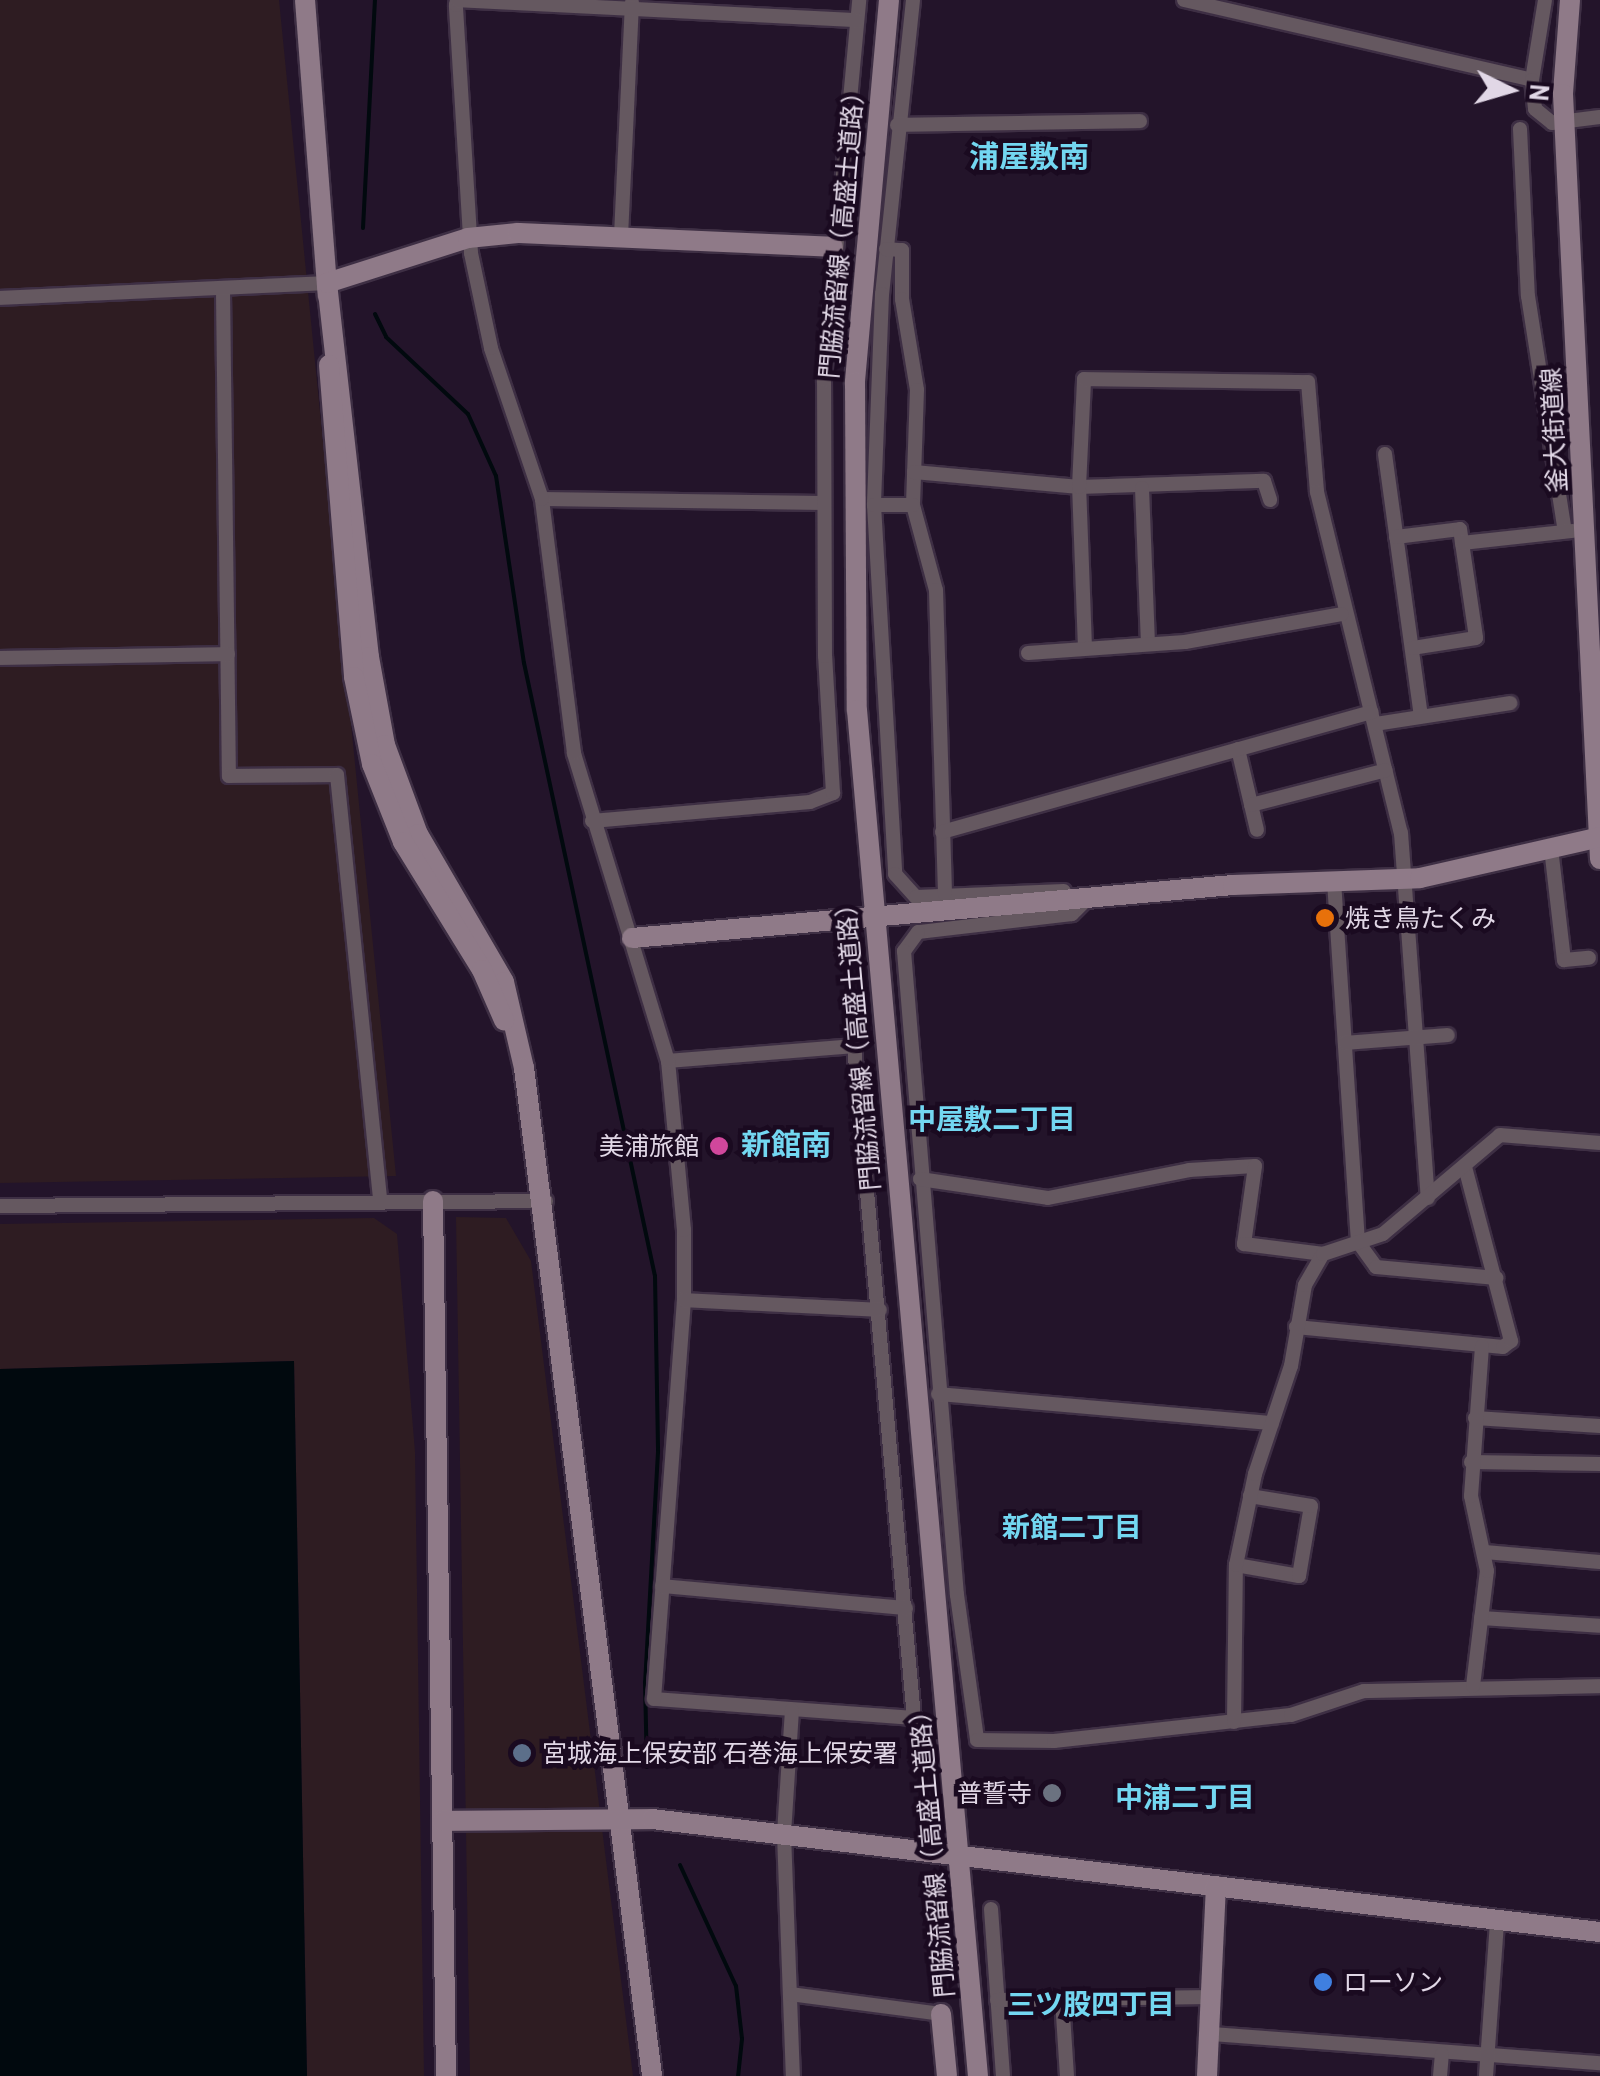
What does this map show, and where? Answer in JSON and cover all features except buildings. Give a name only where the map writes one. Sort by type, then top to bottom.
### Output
[{"type":"street","points":[[305,0],[328,284],[343,562],[372,764],[403,842],[482,970],[524,1068],[546,1202],[652,2076]]},
{"type":"street","points":[[668,1062],[854,1046],[914,1718],[654,1699],[684,1300],[684,1230],[668,1062],[574,753],[542,499],[491,348],[468,238],[457,0],[631,4],[856,20]]},
{"type":"street","points":[[592,821],[810,802],[833,793],[823,503],[833,247],[858,0]]},
{"type":"street","name":"門脇流留線（高盛土道路）","points":[[889,0],[854,382],[854,623],[871,919],[978,2076]]},
{"type":"street","points":[[913,0],[886,249],[874,505],[895,874],[916,897],[1065,891],[1089,898]]},
{"type":"street","points":[[1184,0],[1532,80]]},
{"type":"street","points":[[1546,0],[1532,80],[1538,114],[1564,122],[1600,117]]},
{"type":"street","name":"釜大街道線","points":[[1570,0],[1564,122],[1574,531],[1600,844]]},
{"type":"street","points":[[621,236],[631,4]]},
{"type":"street","points":[[897,125],[1140,121]]},
{"type":"street","points":[[1462,543],[1574,531],[1528,296],[1520,130]]},
{"type":"street","points":[[0,298],[223,292],[328,284],[468,238],[621,236],[833,247]]},
{"type":"street","points":[[886,249],[902,250],[902,299],[918,390],[913,505],[936,590],[945,894]]},
{"type":"street","points":[[223,292],[230,776],[337,775],[380,1202]]},
{"type":"street","points":[[1084,648],[1079,486],[1084,378],[1308,382],[1308,435],[1342,614],[1386,770],[1404,879],[1428,1198]]},
{"type":"street","points":[[1384,454],[1421,716]]},
{"type":"street","points":[[914,472],[1142,488],[1264,481],[1270,500]]},
{"type":"street","points":[[1142,488],[1148,644]]},
{"type":"street","points":[[542,499],[823,503]]},
{"type":"street","points":[[874,505],[913,505]]},
{"type":"street","points":[[1396,537],[1460,529],[1476,638],[1412,648]]},
{"type":"street","points":[[1028,653],[1148,644],[1342,614]]},
{"type":"street","points":[[0,658],[228,654]]},
{"type":"street","points":[[942,832],[1238,749],[1373,718],[1421,716],[1510,703]]},
{"type":"street","points":[[1238,749],[1257,830]]},
{"type":"street","points":[[1251,805],[1386,770]]},
{"type":"street","points":[[632,938],[1089,898],[1404,879],[1551,848],[1600,844]]},
{"type":"street","points":[[1551,848],[1564,960],[1589,958]]},
{"type":"street","points":[[1334,881],[1358,1242],[1376,1267],[1496,1278]]},
{"type":"street","points":[[1089,898],[1072,914],[918,932],[904,952],[938,1394],[978,1740],[1054,1740],[1234,1722],[1310,1712],[1364,1691],[1600,1686]]},
{"type":"street","points":[[1345,1043],[1448,1035]]},
{"type":"street","points":[[920,1180],[1048,1198],[1189,1170],[1255,1166],[1244,1244],[1323,1254],[1383,1234],[1500,1135],[1600,1143]]},
{"type":"street","points":[[1296,1327],[1482,1346],[1511,1341],[1465,1167]]},
{"type":"street","points":[[433,1201],[446,2076]]},
{"type":"street","points":[[0,1206],[546,1202]]},
{"type":"street","points":[[1234,1722],[1236,1565],[1305,1285],[1323,1254]]},
{"type":"street","points":[[684,1300],[880,1310]]},
{"type":"street","points":[[1473,1686],[1485,1552],[1472,1506],[1471,1462],[1482,1346]]},
{"type":"street","points":[[938,1394],[1272,1423]]},
{"type":"street","points":[[1475,1418],[1600,1426]]},
{"type":"street","points":[[1471,1462],[1600,1464]]},
{"type":"street","points":[[1236,1565],[1299,1576],[1310,1506],[1250,1496]]},
{"type":"street","points":[[1485,1552],[1600,1562]]},
{"type":"street","points":[[662,1586],[906,1608]]},
{"type":"street","points":[[1481,1618],[1600,1626]]},
{"type":"street","points":[[792,1710],[784,1834],[793,2076]]},
{"type":"street","points":[[442,1821],[620,1818],[784,1834],[1600,1932]]},
{"type":"street","points":[[1207,2076],[1212,2034],[1216,1886]]},
{"type":"street","points":[[991,1909],[1003,2076]]},
{"type":"street","points":[[1486,2076],[1497,1922]]},
{"type":"street","points":[[790,1994],[941,2014],[947,2076]]},
{"type":"street","points":[[997,2000],[1211,1997]]},
{"type":"street","points":[[1062,1998],[1068,2076]]},
{"type":"street","points":[[1212,2034],[1487,2058],[1600,2063]]},
{"type":"street","points":[[1440,2076],[1442,2054]]},
{"type":"shaded area","points":[[0,0],[279,0],[396,1176],[0,1183]]},
{"type":"shaded area","points":[[456,1217],[506,1218],[531,1261],[633,2076],[470,2076]]},
{"type":"shaded area","points":[[374,1218],[397,1234],[415,1452],[424,2076],[307,2076],[294,1361],[0,1369],[0,1224]]},
{"type":"shaded area","points":[[294,1361],[307,2076],[0,2076],[0,1369]]},
{"type":"waterway","points":[[363,228],[375,0]]},
{"type":"waterway","points":[[375,314],[386,337],[468,414],[496,476],[524,663],[655,1276],[658,1452],[645,1682],[647,1767]]},
{"type":"waterway","points":[[680,1865],[736,1986],[742,2039],[738,2076]]},
{"type":"place","name":"焼き鳥たくみ","points":[[1325,918]]},
{"type":"place","name":"美浦旅館","points":[[719,1146]]},
{"type":"place","name":"宮城海上保安部 石巻海上保安署","points":[[522,1753]]},
{"type":"place","name":"普誓寺","points":[[1052,1793]]},
{"type":"place","name":"ローソン","points":[[1323,1982]]},
{"type":"district","name":"浦屋敷南","points":[[1029,156]]},
{"type":"district","name":"中屋敷二丁目","points":[[992,1119]]},
{"type":"district","name":"新館南","points":[[786,1144]]},
{"type":"district","name":"新館二丁目","points":[[1072,1527]]},
{"type":"district","name":"中浦二丁目","points":[[1185,1797]]},
{"type":"district","name":"三ツ股四丁目","points":[[1091,2004]]}]
